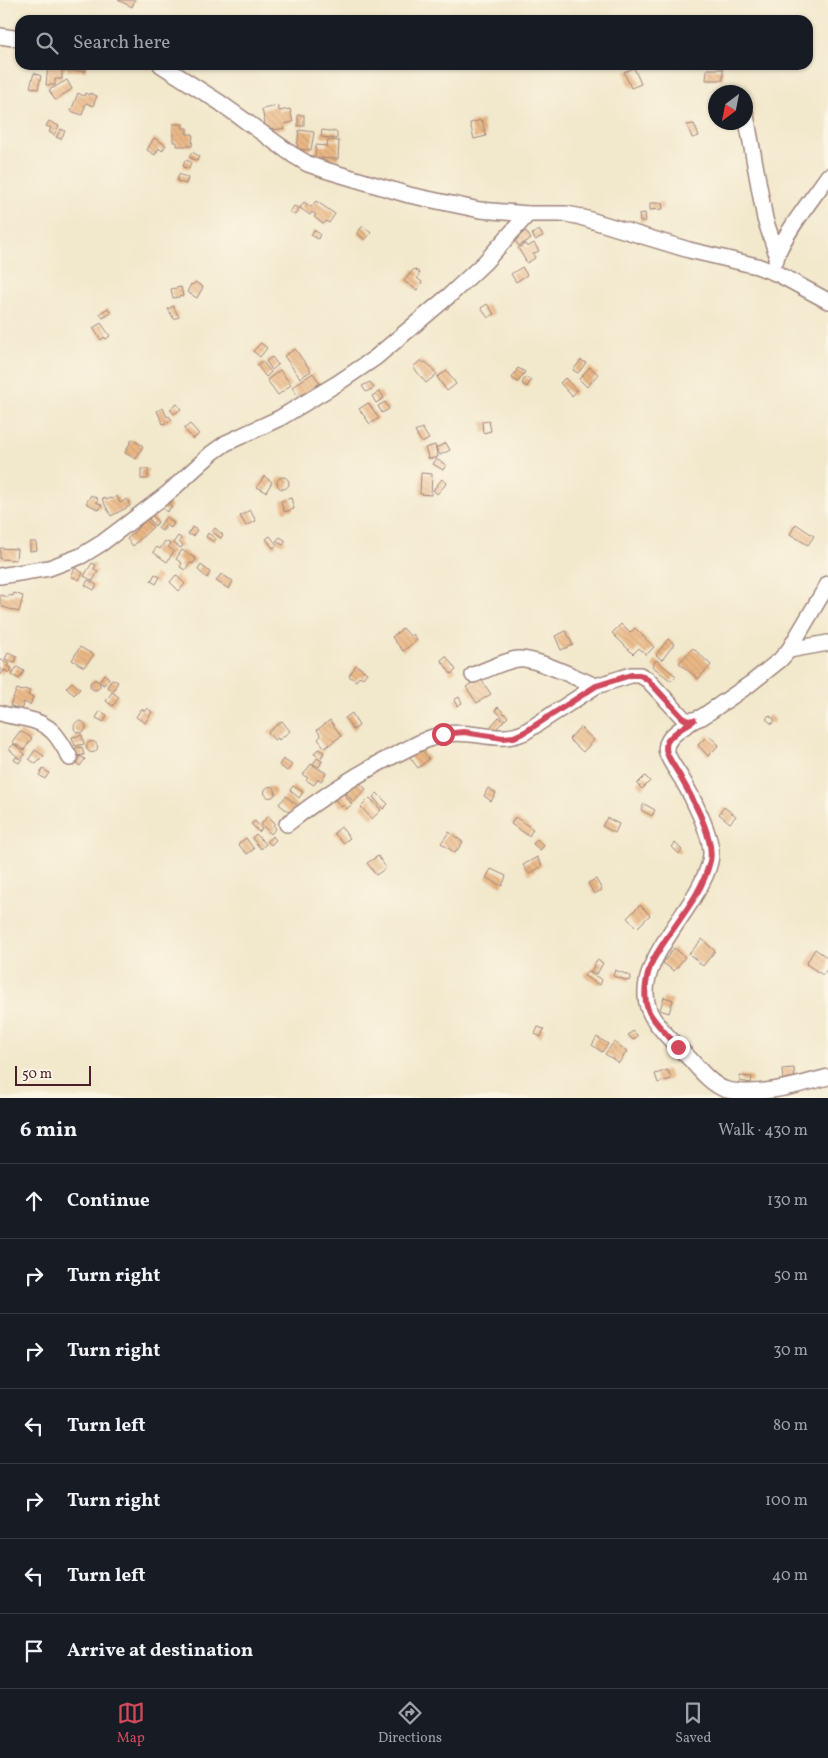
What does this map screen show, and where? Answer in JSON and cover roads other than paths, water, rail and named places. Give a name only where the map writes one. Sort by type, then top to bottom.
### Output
[{"type":"street","points":[[0,36],[15,38]]},
{"type":"street","points":[[170,70],[220,102],[308,164],[409,195],[480,210],[528,214],[566,214],[690,250],[757,266],[778,274],[828,301]]},
{"type":"street","points":[[749,130],[765,218],[777,255],[778,274]]},
{"type":"street","points":[[777,255],[783,241],[828,176]]},
{"type":"street","points":[[0,576],[50,568],[80,556],[102,543],[167,494],[212,453],[226,443],[280,418],[338,383],[367,363],[451,294],[485,262],[528,214]]},
{"type":"street","points":[[828,584],[789,650],[780,660],[702,717],[694,720],[669,740],[666,746],[666,752],[684,782],[702,820],[710,843],[710,861],[700,887],[690,905],[652,961],[645,994],[649,1011],[662,1030],[707,1078],[722,1088],[735,1092],[756,1092],[828,1077]]},
{"type":"street","points":[[789,650],[828,644]]},
{"type":"street","points":[[473,675],[504,662],[519,659],[532,661],[596,686]]},
{"type":"street","points":[[287,824],[346,781],[425,740],[454,732],[503,738],[514,737],[525,732],[596,686],[631,675],[640,675],[648,680],[685,720],[694,720]]},
{"type":"street","points":[[0,713],[37,722],[51,729],[70,758]]}]
